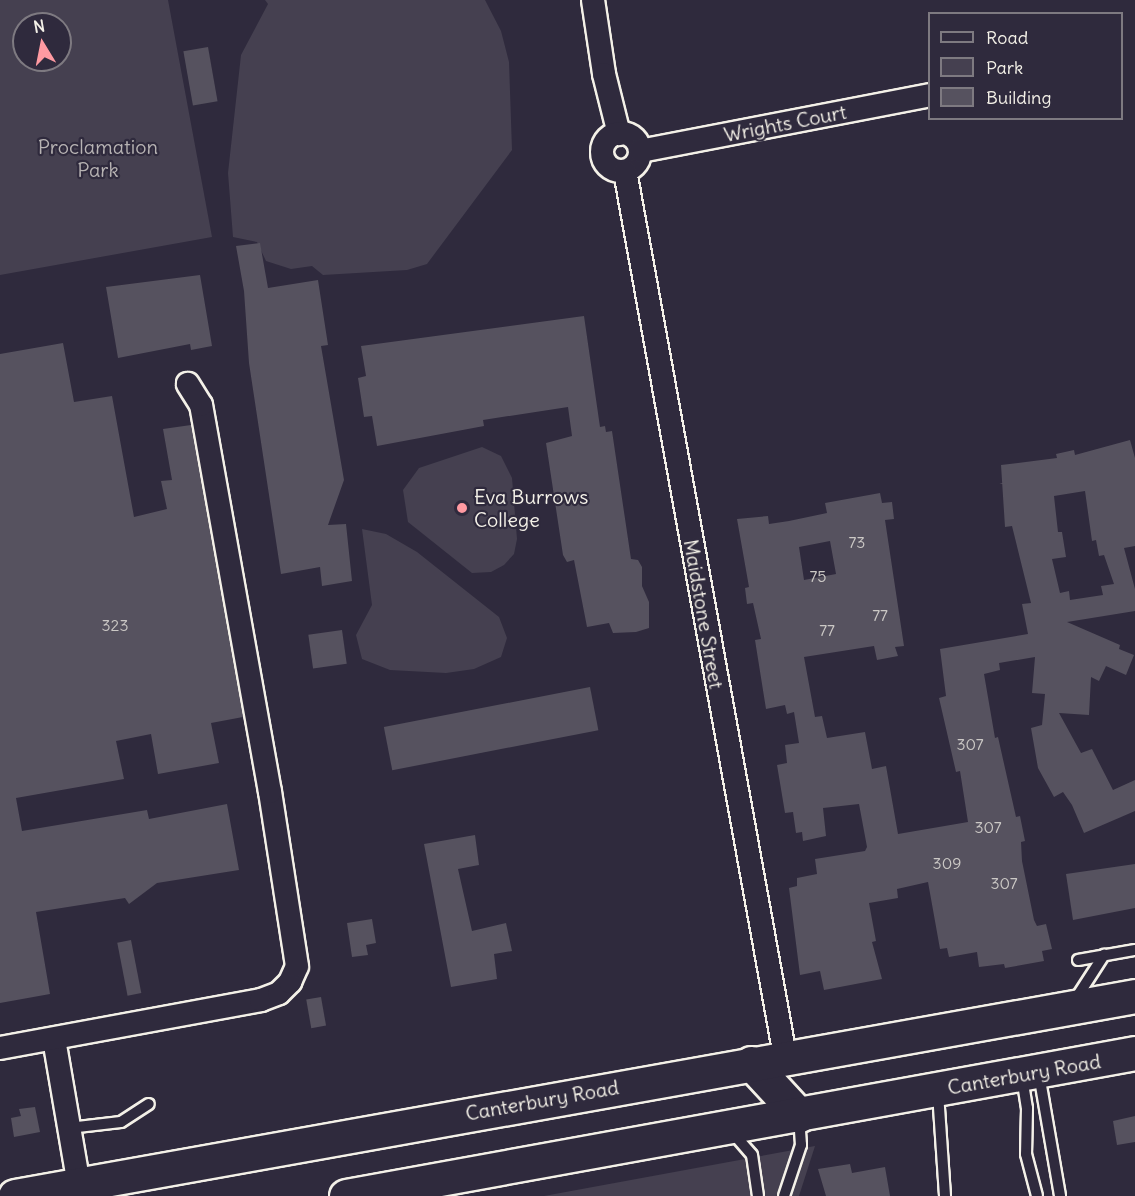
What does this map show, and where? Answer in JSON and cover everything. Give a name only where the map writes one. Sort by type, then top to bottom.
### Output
[{"type":"main road","name":"Canterbury Road","points":[[31,1195],[785,1056],[1135,996]]},
{"type":"main road","name":"Canterbury Road","points":[[346,1196],[1135,1053]]},
{"type":"main road","points":[[751,1063],[799,1115]]},
{"type":"street","points":[[593,0],[604,74],[619,134]]},
{"type":"street","name":"Wrights Court","points":[[640,151],[928,95]]},
{"type":"street","points":[[619,134],[633,138],[640,151],[637,164],[625,171],[610,168],[603,155],[606,141],[619,134]]},
{"type":"street","name":"Maidstone Street","points":[[625,171],[785,1056]]},
{"type":"street","points":[[0,1048],[261,1000],[279,993],[290,982],[297,966],[276,826],[201,405],[188,384]]},
{"type":"street","points":[[54,1039],[79,1185]]},
{"type":"lane","points":[[1078,960],[1135,950]]},
{"type":"lane","points":[[1070,1008],[1104,955]]},
{"type":"lane","points":[[1030,1073],[1026,1154],[1036,1196]]},
{"type":"lane","points":[[1030,1073],[1060,1196]]},
{"type":"lane","points":[[938,1090],[945,1196]]},
{"type":"lane","points":[[69,1128],[121,1122],[149,1104]]},
{"type":"lane","points":[[783,1195],[801,1145],[799,1115]]},
{"type":"lane","points":[[729,1128],[752,1155],[758,1196]]},
{"type":"green space","name":"Proclamation Park","points":[[0,0],[168,0],[212,237],[0,275]]},
{"type":"green space","points":[[265,0],[485,0],[501,31],[509,62],[512,150],[427,264],[407,270],[323,275],[312,266],[291,269],[266,261],[257,242],[233,237],[228,173],[241,55],[268,4]]},
{"type":"green space","points":[[482,447],[501,456],[512,478],[517,539],[514,554],[504,565],[491,572],[472,573],[408,522],[403,490],[419,468]]},
{"type":"green space","points":[[362,529],[386,534],[417,552],[499,617],[507,638],[501,657],[474,669],[446,673],[390,670],[362,659],[356,635],[372,605]]},
{"type":"green space","points":[[815,1146],[799,1196],[544,1196]]},
{"type":"building","points":[[208,47],[218,101],[193,106],[183,51]]},
{"type":"building","points":[[260,243],[268,288],[318,280],[328,345],[321,346],[344,480],[328,525],[346,524],[352,581],[322,586],[320,567],[281,574],[249,363],[244,291],[236,246]]},
{"type":"building","points":[[200,275],[212,346],[191,350],[190,344],[118,358],[106,287]]},
{"type":"building","points":[[584,316],[600,427],[605,426],[606,432],[612,431],[631,559],[638,560],[642,567],[642,586],[649,602],[649,628],[636,632],[613,633],[609,623],[587,627],[574,560],[567,562],[563,555],[546,443],[572,436],[568,407],[483,420],[484,426],[377,446],[372,416],[364,417],[358,378],[366,376],[361,346]]},
{"type":"building","points":[[63,343],[74,402],[112,396],[134,517],[167,509],[161,481],[172,480],[163,429],[191,425],[243,717],[211,723],[219,763],[158,774],[151,734],[116,741],[124,779],[16,798],[22,831],[147,810],[149,819],[227,804],[239,870],[157,883],[129,904],[125,898],[36,912],[50,994],[0,1003],[0,354]]},
{"type":"building","points":[[1130,440],[1135,458],[1135,546],[1124,548],[1135,589],[1135,611],[1067,622],[1120,645],[1119,649],[1134,655],[1126,675],[1106,666],[1099,681],[1091,677],[1089,715],[1059,713],[1081,753],[1092,749],[1113,790],[1135,780],[1135,811],[1084,833],[1072,805],[1063,792],[1054,797],[1038,768],[1031,728],[1042,725],[1045,694],[1032,693],[1035,657],[999,663],[1000,670],[984,674],[995,738],[998,737],[1016,817],[1020,816],[1025,841],[1021,842],[1022,861],[1034,920],[1037,926],[1046,924],[1052,949],[1042,951],[1044,961],[1005,968],[1004,964],[979,967],[977,952],[949,957],[947,948],[940,949],[928,882],[897,889],[898,898],[869,903],[876,941],[872,942],[882,979],[824,990],[820,971],[800,975],[789,888],[797,886],[797,878],[817,874],[815,859],[865,851],[867,847],[859,804],[823,808],[826,836],[803,841],[802,832],[796,833],[793,812],[785,813],[777,765],[787,763],[785,745],[799,743],[794,712],[787,714],[785,705],[766,709],[755,640],[761,639],[753,603],[747,604],[745,588],[749,587],[737,519],[768,516],[769,524],[789,521],[827,513],[825,503],[880,493],[882,503],[892,502],[894,519],[885,520],[904,646],[895,647],[898,656],[877,660],[874,646],[804,657],[815,717],[822,716],[827,738],[865,732],[872,769],[886,766],[898,834],[968,822],[960,771],[956,772],[939,698],[946,696],[940,649],[1028,634],[1022,604],[1031,603],[1012,526],[1005,527],[1001,465],[1057,458],[1056,454],[1074,450],[1075,455]],"holes":[[[1085,491],[1092,541],[1096,540],[1099,556],[1104,555],[1114,584],[1101,586],[1103,595],[1070,600],[1069,591],[1060,593],[1052,559],[1066,557],[1062,532],[1058,532],[1054,496]],[[830,541],[836,574],[804,580],[799,547]]]},
{"type":"building","points":[[342,630],[347,664],[313,668],[308,635]]},
{"type":"building","points":[[590,687],[598,730],[392,770],[384,727]]},
{"type":"building","points":[[475,835],[479,865],[458,869],[472,931],[506,923],[512,951],[494,954],[497,979],[451,987],[424,844]]},
{"type":"building","points":[[1135,864],[1135,908],[1073,920],[1066,874]]},
{"type":"building","points":[[372,919],[376,943],[366,945],[368,955],[352,957],[347,923]]},
{"type":"building","points":[[131,940],[141,993],[128,996],[117,943]]},
{"type":"building","points":[[321,997],[326,1026],[311,1028],[306,1000]]},
{"type":"building","points":[[35,1107],[40,1132],[14,1137],[11,1118],[21,1116],[19,1109]]},
{"type":"building","points":[[1135,1116],[1135,1142],[1117,1145],[1113,1121]]},
{"type":"building","points":[[850,1164],[852,1173],[885,1167],[890,1196],[826,1196],[818,1169]]},
{"type":"place","name":"Eva Burrows College","points":[[462,508]]}]
